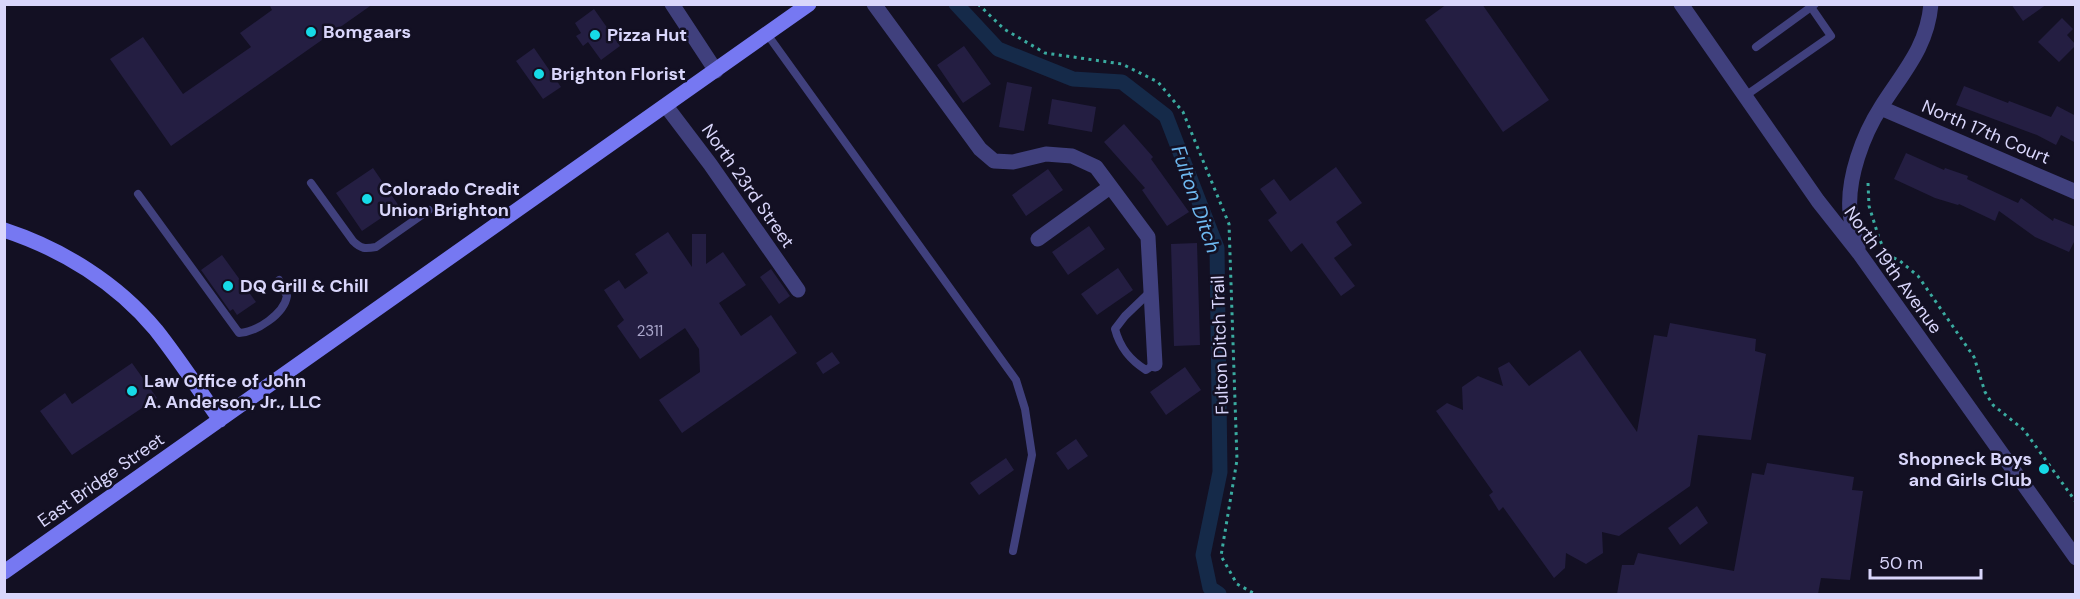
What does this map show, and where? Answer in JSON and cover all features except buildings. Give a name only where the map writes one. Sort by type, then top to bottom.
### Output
[{"type":"main road","name":"East Bridge Street","points":[[4,572],[809,4]]},
{"type":"main road","points":[[4,230],[66,257],[119,293],[155,329],[220,420]]},
{"type":"street","points":[[672,4],[716,71]]},
{"type":"street","points":[[874,4],[980,149],[994,161],[1013,162],[1046,154],[1072,156],[1096,167],[1148,237],[1155,364]]},
{"type":"street","name":"North 19th Avenue","points":[[1681,4],[1818,201],[1859,253],[2076,558]]},
{"type":"street","points":[[1859,253],[1850,215],[1850,195],[1856,163],[1861,147],[1881,108],[1914,59],[1924,39],[1931,4]]},
{"type":"street","name":"North 23rd Street","points":[[666,106],[710,164],[798,290]]},
{"type":"street","name":"North 17th Court","points":[[1881,108],[2076,192]]},
{"type":"street","points":[[1038,239],[1110,187]]},
{"type":"lane","points":[[1745,96],[1831,36],[1812,6],[1756,47]]},
{"type":"lane","points":[[767,34],[1016,380],[1025,409],[1032,455],[1013,551]]},
{"type":"lane","points":[[311,183],[359,248],[376,247],[429,210]]},
{"type":"lane","points":[[138,194],[238,333],[254,329],[282,309],[288,296],[279,280]]},
{"type":"lane","points":[[1151,291],[1115,329],[1118,342],[1132,361],[1146,370],[1155,364]]},
{"type":"path","name":"Fulton Ditch Trail","points":[[978,4],[1004,29],[1045,53],[1122,64],[1158,82],[1183,112],[1229,224],[1237,460],[1221,556],[1237,584],[1255,594]]},
{"type":"path","points":[[1868,183],[1869,206],[1886,254],[1900,261],[1918,276],[1974,357],[1985,392],[1993,405],[2024,430],[2076,502]]},
{"type":"waterway","name":"Fulton Ditch","points":[[956,4],[998,49],[1073,79],[1122,82],[1166,116],[1217,248],[1220,472],[1203,555],[1210,588],[1219,594]]},
{"type":"place","name":"Bomgaars","points":[[311,32]]},
{"type":"place","name":"Pizza Hut","points":[[595,35]]},
{"type":"place","name":"Brighton Florist","points":[[539,74]]},
{"type":"place","name":"Colorado Credit Union Brighton","points":[[367,199]]},
{"type":"place","name":"DQ Grill & Chill","points":[[228,286]]},
{"type":"place","name":"Law Office of John A. Anderson, Jr., LLC","points":[[132,391]]},
{"type":"place","name":"Shopneck Boys and Girls Club","points":[[2044,469]]}]
